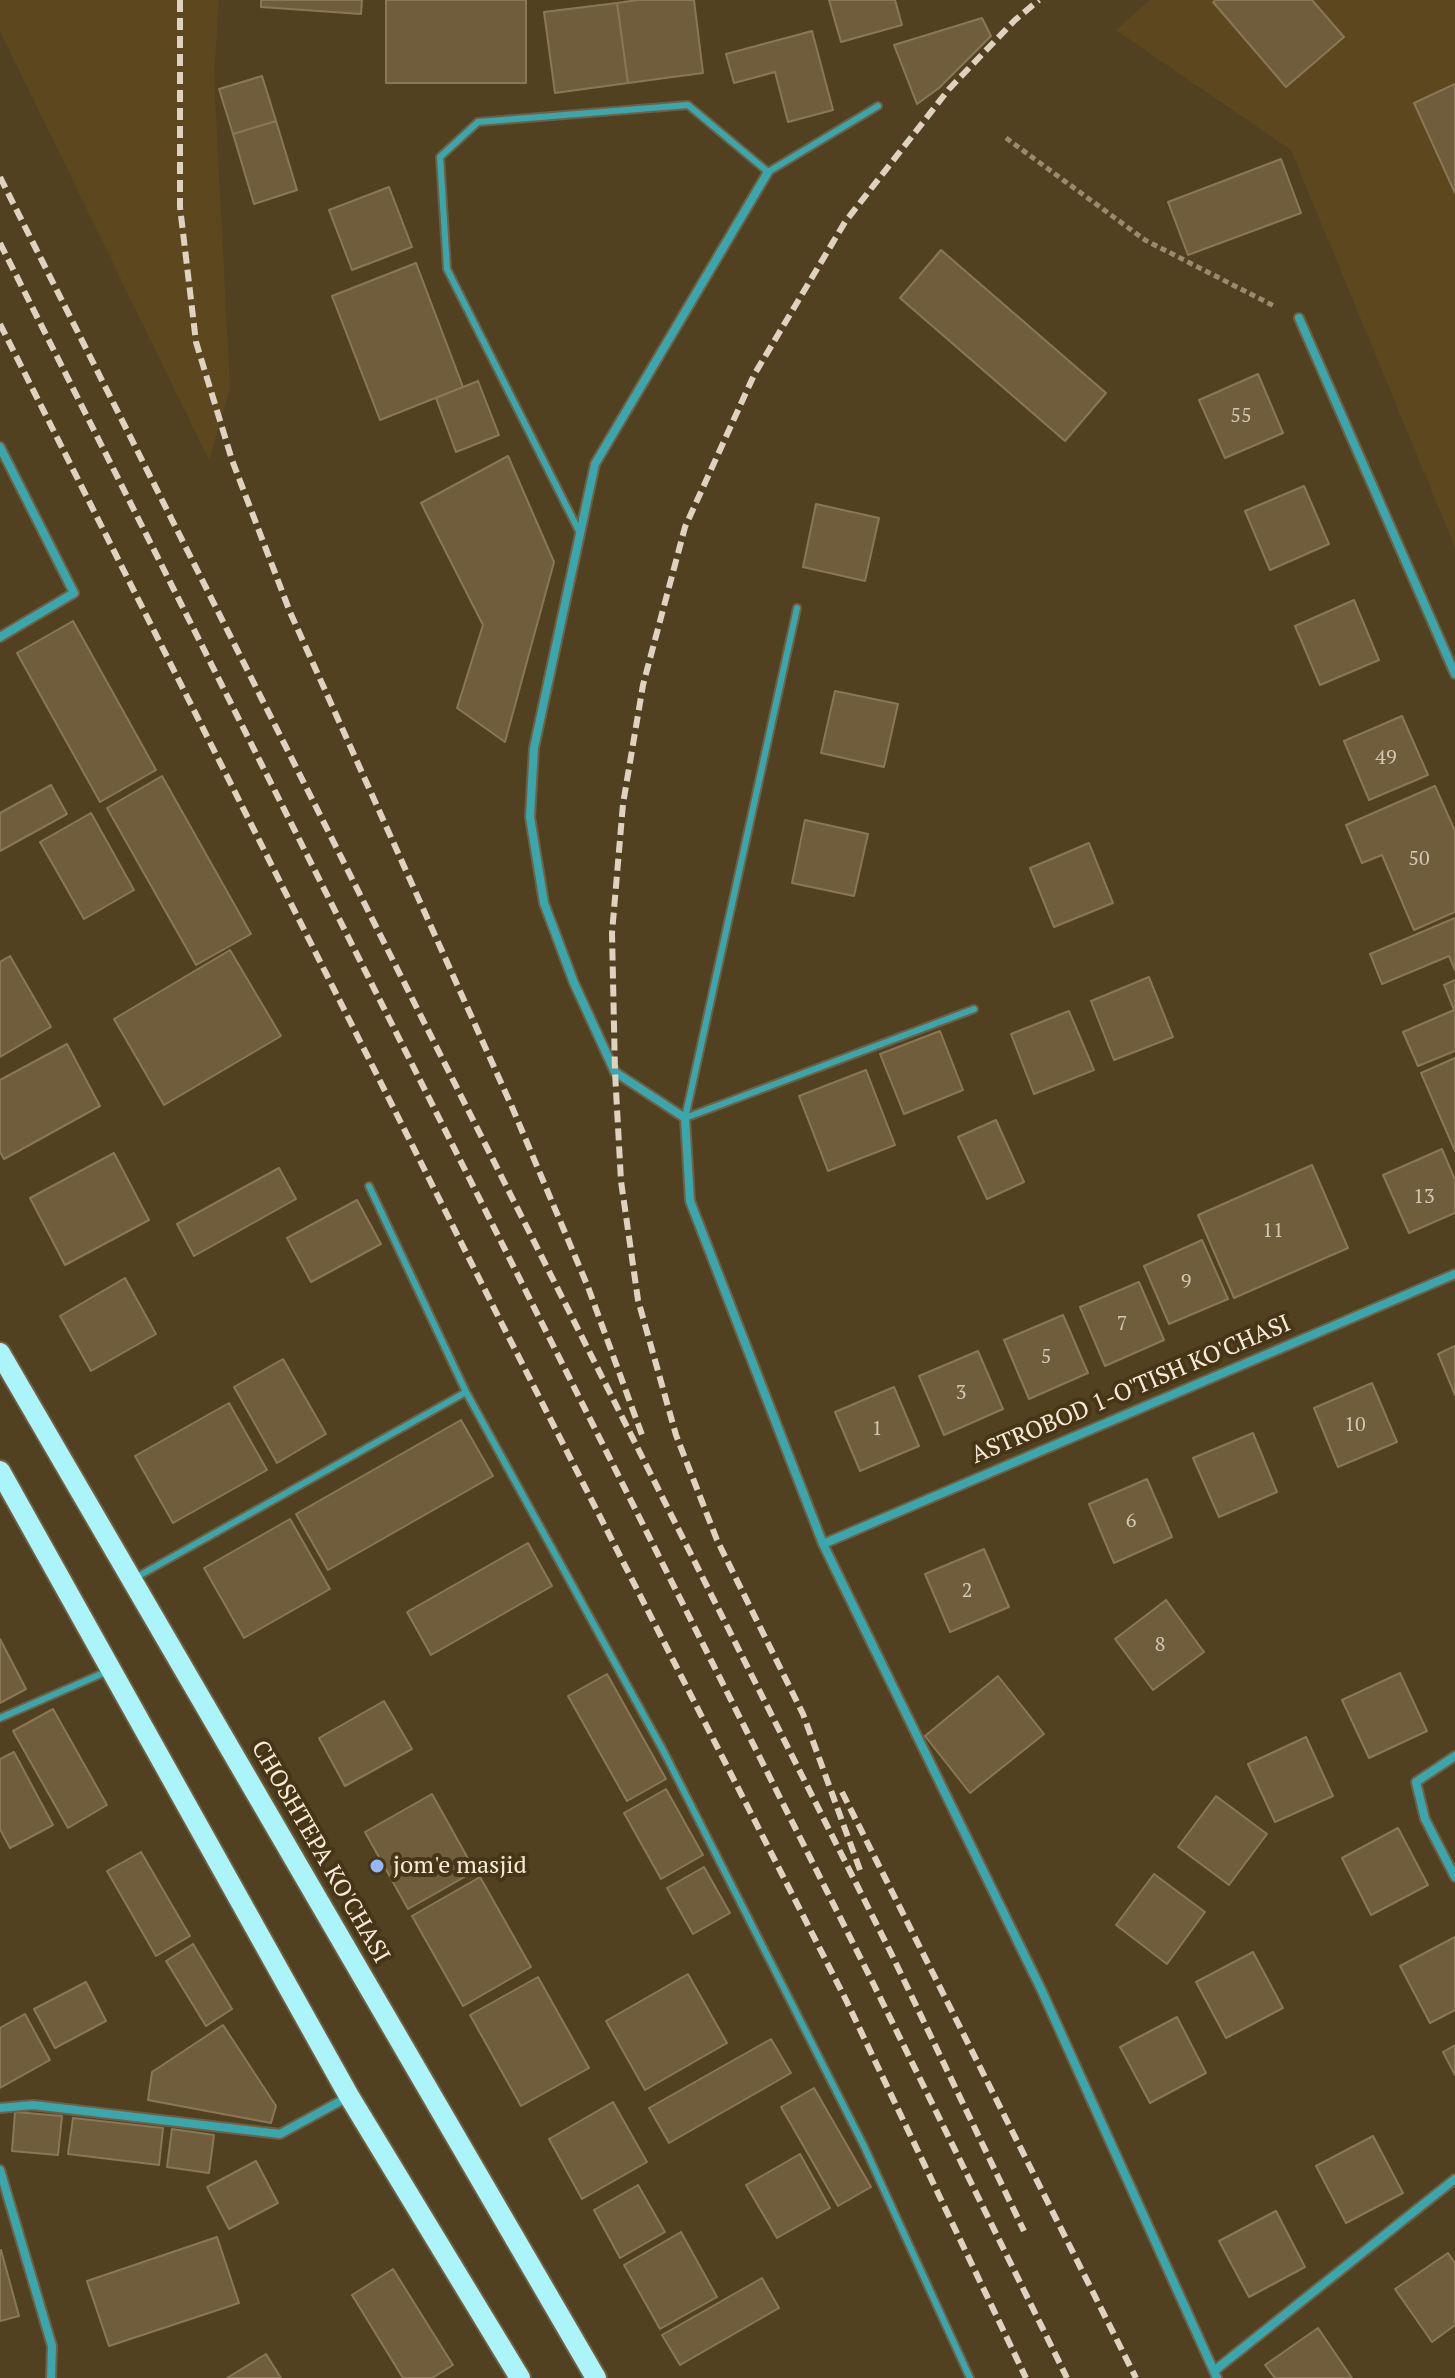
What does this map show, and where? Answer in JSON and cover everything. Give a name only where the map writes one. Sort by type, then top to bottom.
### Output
[{"type":"main road","name":"CHOSHTEPA KO'CHASI","points":[[0,1353],[596,2378]]},
{"type":"main road","points":[[2,1479],[349,2096],[520,2378]]},
{"type":"street","points":[[768,172],[595,464],[534,748],[530,817],[544,903],[574,983],[615,1072],[685,1118],[690,1201],[823,1544],[1041,1989],[1215,2375],[1455,2179]]},
{"type":"street","points":[[1299,318],[1455,674]]},
{"type":"street","points":[[0,447],[74,593],[0,637]]},
{"type":"street","name":"ASTROBOD 1-O'TISH KO'CHASI","points":[[823,1544],[1455,1274]]},
{"type":"street","points":[[1455,1756],[1416,1782],[1425,1819],[1455,1877]]},
{"type":"street","points":[[0,2108],[33,2105],[280,2134],[349,2096]]},
{"type":"street","points":[[0,2170],[52,2346],[51,2378]]},
{"type":"lane","points":[[580,533],[447,269],[440,157],[478,122],[688,105],[768,172],[878,106]]},
{"type":"lane","points":[[685,1118],[797,608]]},
{"type":"lane","points":[[685,1118],[974,1009]]},
{"type":"lane","points":[[369,1186],[466,1392],[672,1766],[863,2144],[970,2378]]},
{"type":"lane","points":[[132,1579],[466,1392]]},
{"type":"lane","points":[[0,1718],[111,1669]]},
{"type":"path","points":[[1006,138],[1145,240],[1299,318]]},
{"type":"shaded area","points":[[0,0],[219,0],[214,78],[230,388],[209,460],[0,31]]},
{"type":"shaded area","points":[[1150,0],[1455,0],[1455,547],[1291,150],[1116,30]]},
{"type":"building","points":[[261,0],[362,0],[361,14],[261,7]]},
{"type":"building","points":[[386,0],[526,0],[526,83],[386,83]]},
{"type":"building","points":[[694,0],[703,73],[628,83],[617,3]]},
{"type":"building","points":[[829,0],[895,0],[902,25],[841,42]]},
{"type":"building","points":[[1312,0],[1344,37],[1286,87],[1213,2]]},
{"type":"building","points":[[617,3],[628,83],[555,93],[544,12]]},
{"type":"building","points":[[982,18],[991,36],[939,88],[917,104],[894,45]]},
{"type":"building","points":[[812,31],[833,110],[788,122],[775,72],[734,83],[726,54]]},
{"type":"building","points":[[262,76],[276,121],[233,134],[219,89]]},
{"type":"building","points":[[1455,84],[1455,193],[1414,103]]},
{"type":"building","points":[[276,121],[297,190],[254,204],[233,134]]},
{"type":"building","points":[[1281,159],[1301,213],[1188,255],[1168,202]]},
{"type":"building","points":[[389,187],[412,247],[352,270],[329,210]]},
{"type":"building","points":[[941,250],[1106,393],[1065,441],[900,298]]},
{"type":"building","points":[[416,263],[463,387],[380,420],[332,296]]},
{"type":"building","points":[[1258,374],[1283,433],[1225,458],[1199,400]]},
{"type":"building","points":[[478,381],[499,435],[456,452],[436,398]]},
{"type":"building","points":[[508,456],[554,562],[505,742],[457,708],[483,625],[421,503]]},
{"type":"building","points":[[1304,486],[1329,544],[1270,570],[1245,511]]},
{"type":"building","points":[[816,504],[879,518],[865,581],[803,567]]},
{"type":"building","points":[[1354,600],[1379,660],[1320,685],[1295,626]]},
{"type":"building","points":[[73,621],[156,770],[100,802],[17,653]]},
{"type":"building","points":[[835,691],[898,704],[884,767],[821,753]]},
{"type":"building","points":[[1402,716],[1428,775],[1369,800],[1344,741]]},
{"type":"building","points":[[162,776],[251,934],[196,965],[107,808]]},
{"type":"building","points":[[51,785],[67,814],[0,851],[0,813]]},
{"type":"building","points":[[1435,786],[1455,831],[1455,912],[1414,930],[1382,855],[1362,863],[1346,825]]},
{"type":"building","points":[[91,813],[134,890],[84,919],[40,842]]},
{"type":"building","points":[[805,820],[868,834],[854,896],[792,883]]},
{"type":"building","points":[[1089,843],[1113,903],[1054,927],[1030,868]]},
{"type":"building","points":[[1455,918],[1455,970],[1449,956],[1382,984],[1370,954]]},
{"type":"building","points":[[230,950],[281,1036],[164,1105],[114,1019]]},
{"type":"building","points":[[10,956],[51,1027],[0,1057],[0,962]]},
{"type":"building","points":[[1149,977],[1173,1037],[1114,1060],[1091,1001]]},
{"type":"building","points":[[1455,980],[1455,1051],[1418,1066],[1403,1032],[1454,1010],[1444,985]]},
{"type":"building","points":[[1069,1011],[1094,1070],[1034,1094],[1011,1034]]},
{"type":"building","points":[[940,1031],[963,1090],[904,1114],[880,1054]]},
{"type":"building","points":[[67,1044],[100,1106],[4,1159],[0,1152],[0,1080]]},
{"type":"building","points":[[1455,1058],[1455,1151],[1421,1073]]},
{"type":"building","points":[[866,1070],[895,1145],[828,1171],[799,1096]]},
{"type":"building","points":[[996,1120],[1024,1182],[987,1199],[958,1137]]},
{"type":"building","points":[[1442,1149],[1455,1180],[1455,1213],[1409,1233],[1383,1175]]},
{"type":"building","points":[[114,1153],[149,1220],[65,1265],[30,1198]]},
{"type":"building","points":[[1312,1165],[1348,1248],[1234,1298],[1198,1215]]},
{"type":"building","points":[[279,1168],[296,1199],[194,1256],[177,1224]]},
{"type":"building","points":[[357,1200],[381,1244],[311,1282],[287,1238]]},
{"type":"building","points":[[1202,1240],[1228,1299],[1169,1324],[1144,1266]]},
{"type":"building","points":[[125,1278],[156,1334],[91,1371],[60,1316]]},
{"type":"building","points":[[1139,1282],[1164,1340],[1105,1366],[1080,1307]]},
{"type":"building","points":[[1063,1315],[1088,1373],[1029,1399],[1004,1340]]},
{"type":"building","points":[[1455,1346],[1455,1395],[1438,1354]]},
{"type":"building","points":[[978,1351],[1003,1409],[944,1435],[919,1376]]},
{"type":"building","points":[[283,1359],[326,1434],[277,1463],[234,1387]]},
{"type":"building","points":[[1372,1383],[1397,1442],[1338,1467],[1314,1408]]},
{"type":"building","points":[[894,1387],[919,1446],[860,1471],[835,1412]]},
{"type":"building","points":[[229,1403],[267,1470],[173,1523],[135,1456]]},
{"type":"building","points":[[461,1420],[493,1476],[328,1570],[296,1514]]},
{"type":"building","points":[[1253,1433],[1277,1492],[1219,1517],[1193,1458]]},
{"type":"building","points":[[1147,1479],[1172,1537],[1114,1563],[1089,1504]]},
{"type":"building","points":[[290,1519],[330,1589],[244,1638],[204,1568]]},
{"type":"building","points":[[528,1543],[552,1586],[431,1655],[407,1612]]},
{"type":"building","points":[[984,1549],[1009,1607],[950,1632],[925,1574]]},
{"type":"building","points":[[1166,1600],[1204,1652],[1153,1690],[1115,1639]]},
{"type":"building","points":[[0,1639],[26,1689],[0,1703]]},
{"type":"building","points":[[1400,1673],[1427,1731],[1369,1758],[1342,1700]]},
{"type":"building","points":[[607,1674],[666,1779],[627,1801],[568,1696]]},
{"type":"building","points":[[998,1676],[1044,1734],[970,1793],[925,1736]]},
{"type":"building","points":[[384,1701],[412,1749],[345,1786],[319,1738]]},
{"type":"building","points":[[53,1709],[107,1805],[68,1828],[13,1731]]},
{"type":"building","points":[[1306,1737],[1333,1796],[1275,1822],[1248,1764]]},
{"type":"building","points":[[14,1752],[53,1825],[10,1848],[0,1829],[0,1759]]},
{"type":"building","points":[[666,1789],[703,1855],[661,1879],[624,1813]]},
{"type":"building","points":[[432,1794],[475,1871],[408,1909],[365,1832]]},
{"type":"building","points":[[1216,1796],[1267,1834],[1229,1885],[1178,1847]]},
{"type":"building","points":[[1398,1828],[1428,1885],[1371,1915],[1342,1858]]},
{"type":"building","points":[[141,1852],[190,1936],[156,1956],[107,1871]]},
{"type":"building","points":[[704,1867],[730,1913],[693,1934],[667,1888]]},
{"type":"building","points":[[1154,1874],[1205,1912],[1167,1964],[1116,1925]]},
{"type":"building","points":[[480,1877],[531,1967],[463,2006],[412,1916]]},
{"type":"building","points":[[1455,1937],[1455,2010],[1430,2023],[1400,1966]]},
{"type":"building","points":[[193,1944],[232,2009],[206,2026],[166,1961]]},
{"type":"building","points":[[1253,1952],[1283,2008],[1226,2038],[1196,1982]]},
{"type":"building","points":[[688,1974],[727,2043],[645,2090],[606,2021]]},
{"type":"building","points":[[538,1977],[589,2068],[521,2106],[470,2015]]},
{"type":"building","points":[[86,1982],[106,2021],[55,2048],[34,2009]]},
{"type":"building","points":[[25,2014],[50,2060],[0,2088],[0,2028]]},
{"type":"building","points":[[1177,2017],[1206,2073],[1150,2103],[1120,2047]]},
{"type":"building","points":[[223,2025],[276,2106],[271,2123],[148,2100],[152,2072]]},
{"type":"building","points":[[771,2039],[791,2073],[669,2143],[649,2108]]},
{"type":"building","points":[[1455,2045],[1455,2075],[1443,2052]]},
{"type":"building","points":[[814,2088],[871,2187],[838,2206],[781,2107]]},
{"type":"building","points":[[613,2102],[647,2162],[582,2199],[549,2139]]},
{"type":"building","points":[[15,2112],[62,2116],[58,2155],[12,2151]]},
{"type":"building","points":[[73,2118],[163,2128],[159,2165],[68,2154]]},
{"type":"building","points":[[172,2129],[214,2135],[209,2173],[167,2167]]},
{"type":"building","points":[[1373,2136],[1403,2193],[1346,2223],[1316,2166]]},
{"type":"building","points":[[800,2154],[830,2208],[777,2238],[746,2185]]},
{"type":"building","points":[[256,2161],[278,2203],[229,2229],[207,2187]]},
{"type":"building","points":[[638,2185],[665,2232],[620,2258],[594,2210]]},
{"type":"building","points":[[1276,2211],[1305,2267],[1249,2297],[1219,2241]]},
{"type":"building","points":[[681,2232],[717,2297],[660,2329],[624,2265]]},
{"type":"building","points":[[217,2237],[239,2303],[109,2346],[87,2281]]},
{"type":"building","points":[[0,2251],[19,2316],[0,2321]]},
{"type":"building","points":[[1448,2253],[1455,2263],[1455,2325],[1432,2342],[1395,2289]]},
{"type":"building","points":[[393,2269],[453,2365],[432,2378],[403,2378],[352,2295]]},
{"type":"building","points":[[762,2278],[779,2308],[680,2365],[662,2335]]},
{"type":"building","points":[[1318,2328],[1352,2378],[1275,2378],[1265,2365]]},
{"type":"building","points":[[266,2354],[281,2378],[227,2378]]},
{"type":"railway","points":[[180,0],[180,207],[196,342],[232,460],[290,612],[512,1107],[588,1287],[642,1435]]},
{"type":"railway","points":[[860,1870],[803,1714],[717,1540],[676,1435],[638,1300],[621,1181],[615,1072],[612,933],[623,804],[643,685],[685,527],[754,375],[845,222],[949,89],[1015,20],[1039,0]]},
{"type":"railway","points":[[0,177],[891,1953],[1024,2231]]},
{"type":"railway","points":[[0,243],[872,1981],[1067,2378]]},
{"type":"railway","points":[[0,324],[501,1322],[846,2000],[1026,2378]]},
{"type":"railway","points":[[842,1792],[1136,2378]]},
{"type":"place","name":"jom'e masjid","points":[[377,1866]]}]
